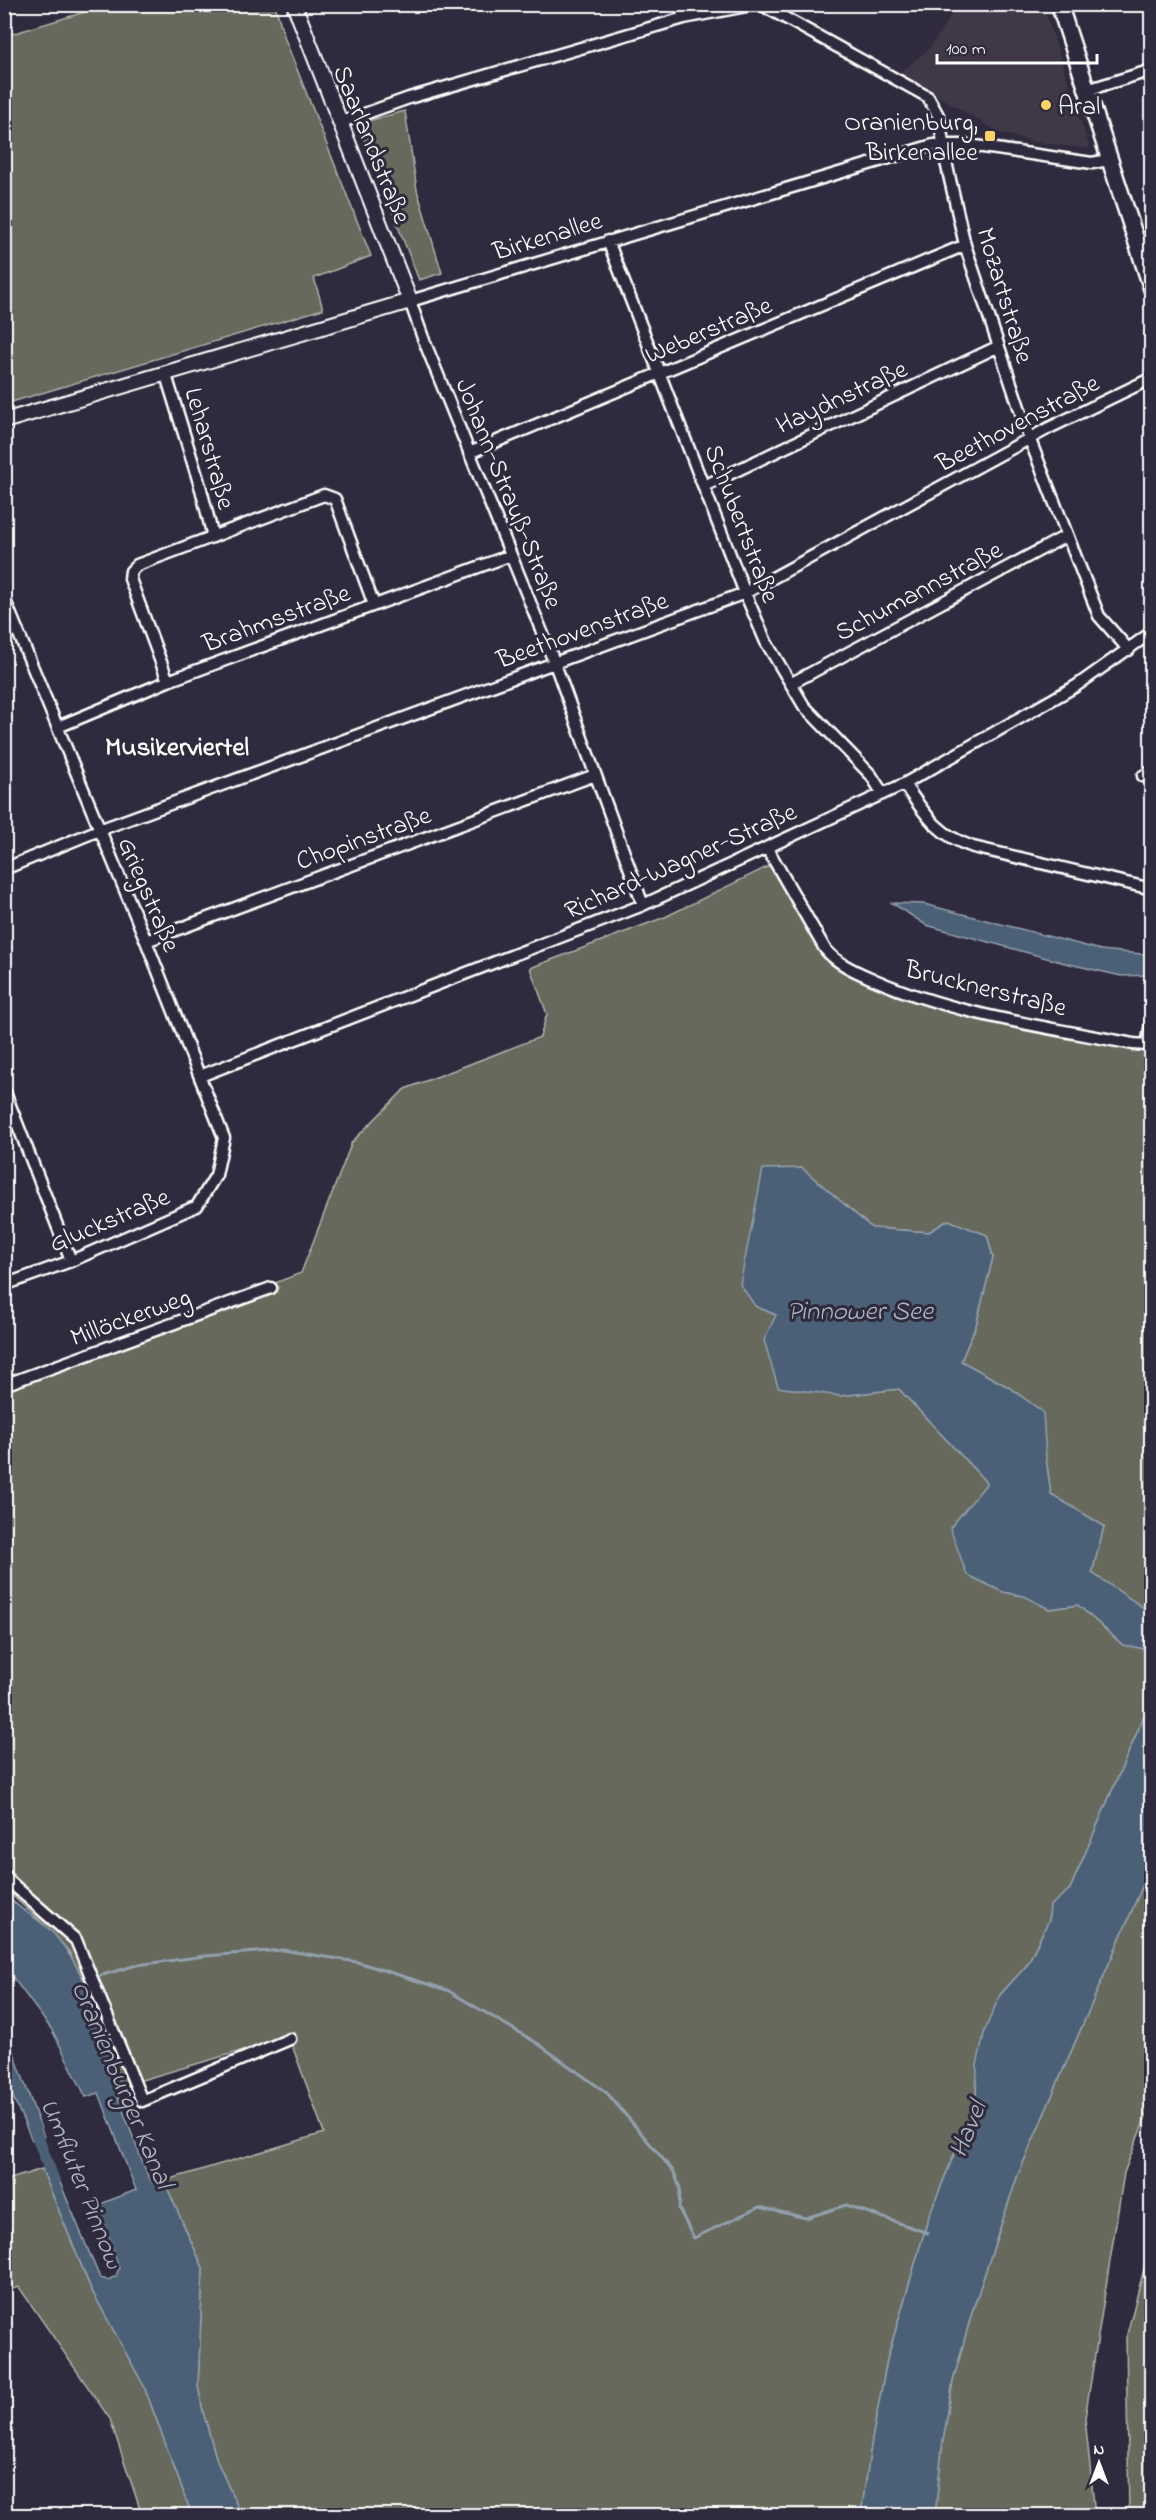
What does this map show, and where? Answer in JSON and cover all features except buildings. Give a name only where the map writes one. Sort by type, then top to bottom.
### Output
[{"type":"main road","points":[[1059,4],[1152,289]]},
{"type":"street","name":"Saarlandstraße","points":[[294,4],[410,300]]},
{"type":"street","points":[[680,4],[684,18]]},
{"type":"street","points":[[339,123],[409,98],[684,18],[759,4]]},
{"type":"street","name":"Mozartstraße","points":[[759,4],[928,97],[939,117],[965,245],[997,347],[1030,440],[1099,615],[1129,651]]},
{"type":"street","points":[[1087,90],[1152,70]]},
{"type":"street","name":"Birkenallee","points":[[4,421],[909,150],[944,144],[969,145],[1092,163],[1109,160]]},
{"type":"street","name":"Schubertstraße","points":[[608,241],[766,642],[804,706],[872,775],[883,794]]},
{"type":"street","name":"Weberstraße","points":[[469,453],[965,245]]},
{"type":"street","name":"Johann-Strauß-Straße","points":[[410,300],[423,338],[555,664],[643,905]]},
{"type":"street","name":"Haydnstraße","points":[[704,486],[997,347]]},
{"type":"street","name":"Leharstraße","points":[[165,372],[201,489],[213,537]]},
{"type":"street","name":"Beethovenstraße","points":[[4,869],[99,830],[745,593],[1030,440],[1152,378]]},
{"type":"street","points":[[168,681],[130,579],[131,571],[138,565],[324,495],[335,499],[374,605]]},
{"type":"street","name":"Schumannstraße","points":[[792,683],[1066,536]]},
{"type":"street","name":"Brahmsstraße","points":[[58,727],[168,681],[511,555]]},
{"type":"street","name":"Griegstraße","points":[[4,598],[146,941],[224,1138],[216,1175],[197,1206]]},
{"type":"street","name":"Richard-Wagner-Straße","points":[[200,1076],[643,905],[883,794],[1032,713],[1129,651],[1152,632]]},
{"type":"street","name":"Chopinstraße","points":[[146,941],[595,775]]},
{"type":"street","points":[[904,784],[934,826],[956,842],[973,848],[1152,889]]},
{"type":"street","name":"Brucknerstraße","points":[[767,848],[825,949],[838,961],[864,975],[929,1001],[1149,1047]]},
{"type":"street","points":[[1149,1047],[1152,1019]]},
{"type":"street","points":[[4,1090],[71,1261]]},
{"type":"street","name":"Gluckstraße","points":[[4,1285],[71,1261],[197,1206]]},
{"type":"street","name":"Millöckerweg","points":[[4,1385],[271,1288]]},
{"type":"street","points":[[4,1874],[10,1882],[76,1940],[142,2101],[290,2039]]},
{"type":"shaded area","points":[[958,5],[1043,5],[1090,149],[1035,142],[1000,133],[899,73],[929,49]]},
{"type":"green space","points":[[111,4],[275,5],[285,39],[371,256],[314,278],[323,309],[5,404],[5,36]]},
{"type":"green space","points":[[405,111],[417,190],[442,273],[419,280],[361,132],[364,122]]},
{"type":"green space","points":[[771,865],[824,958],[896,996],[991,1021],[1142,1050],[1151,1056],[1151,1613],[1092,1573],[1104,1526],[1051,1494],[1046,1459],[1010,1388],[961,1361],[976,1325],[993,1257],[987,1235],[948,1220],[929,1232],[872,1228],[802,1168],[755,1306],[776,1315],[840,1396],[899,1389],[987,1483],[979,1495],[1009,1593],[1024,1596],[1049,1609],[1078,1605],[1123,1645],[1151,1649],[1151,1700],[1070,1889],[1050,1906],[1049,1920],[1027,1965],[1000,1995],[977,2076],[976,2101],[929,2216],[887,2360],[861,2515],[241,2515],[217,2461],[198,2386],[203,2268],[164,2181],[324,2133],[289,2037],[121,2086],[92,1999],[69,1952],[52,1932],[5,1889],[5,1387],[301,1273],[352,1142],[405,1089],[540,1037],[547,1014],[530,968],[665,917]]},
{"type":"green space","points":[[1151,1866],[1151,2103],[1124,2173],[1085,2418],[1095,2515],[935,2516],[942,2447],[953,2381],[972,2312],[1017,2177]]},
{"type":"green space","points":[[42,2169],[91,2289],[144,2386],[192,2515],[142,2515],[110,2419],[19,2287],[5,2291],[4,2181]]},
{"type":"green space","points":[[1151,2242],[1151,2515],[1129,2515],[1126,2338]]},
{"type":"water","points":[[892,903],[924,904],[1101,950],[1151,955],[1151,975],[1121,976],[926,925]]},
{"type":"water","name":"Pinnower See","points":[[802,1168],[872,1228],[929,1232],[948,1220],[987,1235],[993,1257],[976,1325],[961,1361],[1010,1388],[1043,1412],[1051,1494],[1104,1526],[1092,1573],[1151,1613],[1151,1650],[1123,1645],[1078,1605],[1049,1609],[1024,1596],[1003,1592],[967,1575],[950,1528],[987,1483],[899,1389],[840,1396],[778,1387],[764,1340],[776,1315],[755,1306],[740,1284],[763,1169]]},
{"type":"water","name":"Havel","points":[[1151,1700],[1151,1866],[1017,2177],[972,2312],[953,2381],[942,2447],[935,2515],[861,2515],[887,2360],[929,2216],[976,2101],[977,2065],[985,2030],[1000,1995],[1027,1965],[1049,1920],[1050,1906],[1070,1889]]},
{"type":"water","points":[[5,1894],[55,1935],[78,1969],[102,2027],[121,2086],[115,2089],[147,2174],[152,2182],[164,2181],[203,2268],[198,2386],[217,2461],[241,2515],[192,2515],[144,2386],[91,2289],[42,2169],[53,2166],[100,2278],[108,2280],[116,2276],[119,2268],[98,2205],[136,2190],[99,2093],[86,2097],[52,2030],[5,1967]]},
{"type":"water","points":[[5,2028],[44,2137],[32,2140],[5,2079]]},
{"type":"waterway","name":"Oranienburger Kanal","points":[[99,1976],[137,1965],[205,1956],[283,1950],[357,1962],[447,1990],[537,2043],[607,2093],[674,2172],[680,2188],[679,2209],[694,2238],[759,2207],[806,2218],[846,2205],[928,2233]]},
{"type":"waterway","name":"Umfluter Pinnow","points":[[33,2125],[54,2181]]},
{"type":"place","name":"Aral","points":[[1046,105]]},
{"type":"place","name":"Oranienburg, Birkenallee","points":[[990,136]]},
{"type":"district","name":"Musikerviertel","points":[[177,746]]}]
